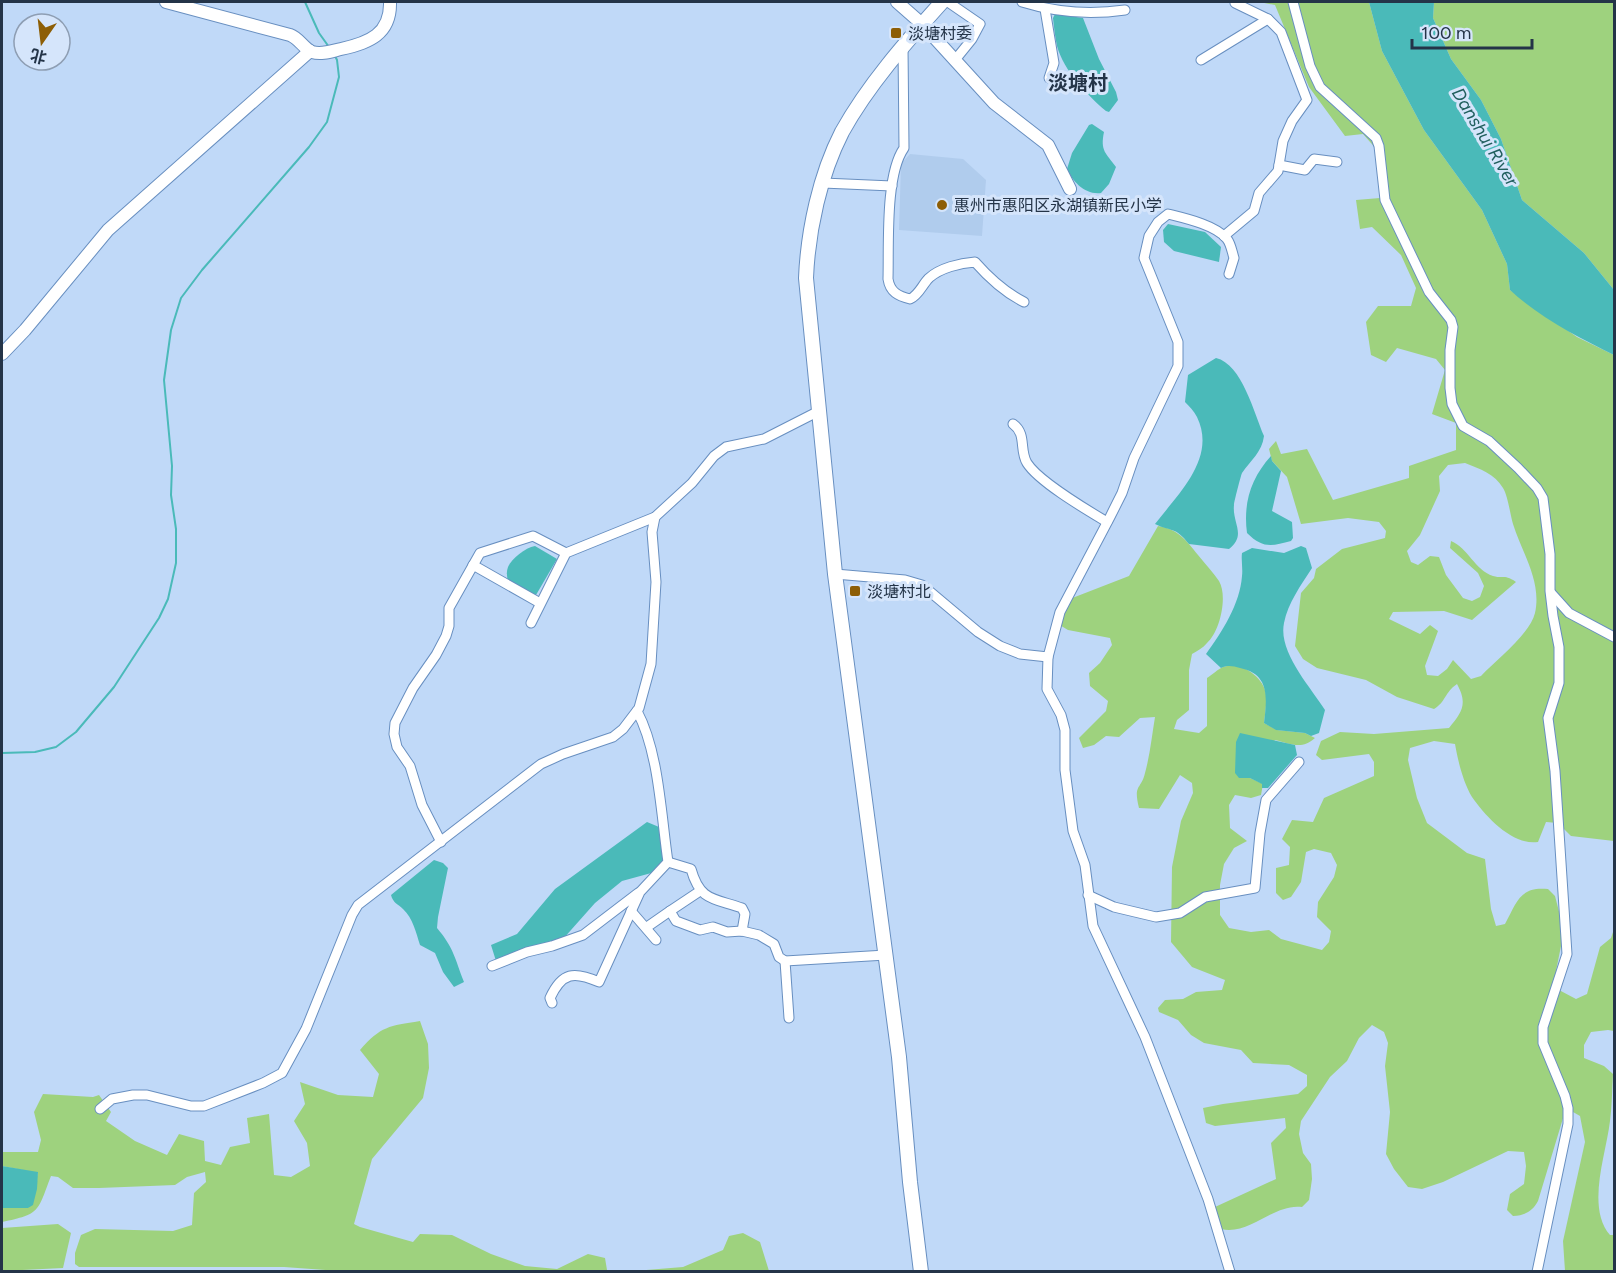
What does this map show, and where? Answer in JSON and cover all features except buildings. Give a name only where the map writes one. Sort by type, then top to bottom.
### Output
[{"type":"main road","points":[[921,1272],[899,1057],[835,574],[806,278],[809,242],[833,152],[849,120],[871,88],[942,2]]},
{"type":"street","points":[[166,2],[290,34],[310,51],[326,53],[354,46],[382,31],[390,14],[390,2]]},
{"type":"street","points":[[897,2],[922,24],[994,103],[1048,145],[1070,189]]},
{"type":"street","points":[[948,2],[980,24],[972,39],[955,60]]},
{"type":"street","points":[[1022,2],[1045,9],[1096,14],[1125,10]]},
{"type":"street","points":[[1293,2],[1310,66],[1320,87],[1376,138],[1379,146],[1385,200],[1429,292],[1451,320],[1453,327],[1450,350],[1450,388],[1452,404],[1463,426],[1490,441],[1537,488],[1543,498],[1550,554],[1550,591],[1559,647],[1559,683],[1548,718],[1555,771],[1567,954],[1543,1028],[1543,1043],[1565,1096],[1568,1124],[1537,1272]]},
{"type":"street","points":[[1224,236],[1254,211],[1259,194],[1275,177],[1283,141],[1292,121],[1307,100],[1281,32],[1268,19],[1235,3]]},
{"type":"street","points":[[1045,9],[1054,63],[1049,78]]},
{"type":"street","points":[[1201,60],[1268,19]]},
{"type":"street","points":[[903,47],[904,148],[897,158],[892,186],[889,287],[898,296],[910,299],[915,297],[929,278],[940,271],[964,262],[975,262],[991,281],[1024,302]]},
{"type":"street","points":[[2,354],[25,330],[108,230],[310,51]]},
{"type":"street","points":[[1279,165],[1305,170],[1314,159],[1337,162]]},
{"type":"street","points":[[823,183],[892,186]]},
{"type":"street","points":[[1229,274],[1234,258],[1230,244],[1224,236],[1190,219],[1168,214],[1158,222],[1149,236],[1144,258],[1178,342],[1178,366],[1137,450],[1122,493],[1060,612],[1048,657],[1047,688],[1061,715],[1065,730],[1065,770],[1073,831],[1085,865],[1093,926],[1144,1037],[1208,1199],[1230,1272]]},
{"type":"street","points":[[531,623],[566,553],[655,517],[692,483],[714,456],[726,447],[765,439],[819,411]]},
{"type":"street","points":[[1013,424],[1018,428],[1023,440],[1026,462],[1034,472],[1079,506],[1107,522]]},
{"type":"street","points":[[100,1110],[112,1099],[133,1095],[147,1095],[191,1106],[204,1106],[263,1083],[282,1073],[306,1029],[351,915],[365,899],[385,886],[541,764],[613,737],[623,729],[637,711],[651,663],[656,582],[652,532],[655,517]]},
{"type":"street","points":[[441,842],[422,805],[410,766],[397,747],[394,734],[396,723],[413,688],[446,636],[449,626],[449,608],[480,553],[533,536],[566,553]]},
{"type":"street","points":[[473,565],[540,603]]},
{"type":"street","points":[[835,574],[905,580],[922,585],[978,632],[1000,646],[1020,654],[1048,657]]},
{"type":"street","points":[[1550,591],[1569,613],[1614,638]]},
{"type":"street","points":[[637,711],[647,729],[654,763],[668,862]]},
{"type":"street","points":[[1088,895],[1114,907],[1155,917],[1180,914],[1205,897],[1256,888],[1260,833],[1266,800],[1299,762]]},
{"type":"street","points":[[668,862],[691,869],[700,891],[742,908],[745,914],[742,931]]},
{"type":"street","points":[[492,966],[527,952],[583,935],[640,892],[668,862]]},
{"type":"street","points":[[647,927],[700,891]]},
{"type":"street","points":[[552,1003],[550,998],[554,990],[567,977],[581,975],[599,982],[640,892]]},
{"type":"street","points":[[631,911],[656,940]]},
{"type":"street","points":[[670,911],[676,921],[700,930],[713,927],[727,932],[742,931],[768,939],[774,944],[778,957],[785,961],[886,955]]},
{"type":"street","points":[[785,961],[789,1018]]},
{"type":"shaded area","points":[[1259,2],[1369,2],[1382,51],[1424,130],[1482,210],[1507,264],[1510,290],[1577,337],[1614,355],[1614,841],[1571,836],[1558,823],[1546,822],[1538,842],[1519,839],[1492,821],[1472,797],[1461,771],[1455,744],[1434,741],[1410,748],[1408,760],[1417,798],[1427,823],[1467,853],[1485,859],[1491,909],[1496,926],[1505,924],[1516,902],[1525,893],[1531,890],[1548,889],[1555,896],[1564,931],[1556,971],[1559,990],[1576,999],[1587,994],[1600,947],[1611,938],[1614,929],[1614,1031],[1591,1032],[1584,1045],[1584,1058],[1604,1066],[1613,1074],[1610,1121],[1598,1196],[1603,1223],[1610,1235],[1614,1235],[1614,1271],[1565,1271],[1563,1241],[1585,1142],[1580,1116],[1573,1112],[1564,1115],[1538,1201],[1525,1214],[1513,1216],[1507,1210],[1510,1194],[1524,1184],[1526,1166],[1524,1152],[1508,1151],[1443,1182],[1422,1189],[1408,1187],[1386,1154],[1390,1112],[1385,1066],[1388,1043],[1384,1032],[1372,1025],[1359,1038],[1347,1061],[1330,1077],[1301,1121],[1299,1134],[1303,1153],[1311,1164],[1312,1179],[1309,1200],[1302,1207],[1281,1210],[1242,1228],[1221,1229],[1215,1207],[1276,1179],[1271,1143],[1286,1128],[1285,1118],[1215,1126],[1206,1123],[1203,1108],[1298,1094],[1307,1086],[1307,1075],[1289,1065],[1253,1063],[1241,1050],[1204,1043],[1191,1035],[1178,1020],[1159,1012],[1158,1008],[1165,1000],[1183,999],[1196,992],[1222,990],[1225,980],[1192,967],[1171,942],[1172,867],[1181,821],[1193,793],[1192,783],[1180,775],[1159,809],[1139,808],[1137,791],[1147,766],[1155,717],[1140,718],[1119,737],[1106,736],[1094,745],[1083,748],[1079,738],[1106,711],[1108,701],[1090,686],[1089,673],[1100,663],[1112,645],[1110,638],[1068,630],[1053,621],[1062,602],[1129,576],[1158,526],[1165,527],[1185,540],[1214,574],[1222,588],[1223,595],[1216,631],[1205,645],[1192,654],[1189,670],[1189,710],[1177,720],[1174,729],[1199,733],[1207,726],[1207,678],[1230,665],[1244,668],[1261,682],[1266,694],[1264,723],[1277,730],[1305,733],[1315,738],[1301,745],[1275,740],[1239,778],[1250,778],[1263,784],[1261,795],[1251,798],[1235,795],[1229,805],[1230,828],[1247,841],[1234,848],[1224,864],[1220,885],[1220,915],[1229,928],[1251,932],[1269,930],[1281,939],[1322,950],[1329,942],[1331,931],[1317,917],[1318,902],[1334,877],[1337,865],[1331,853],[1314,849],[1306,852],[1301,882],[1291,897],[1283,900],[1276,893],[1276,868],[1289,865],[1290,847],[1282,839],[1292,820],[1313,822],[1324,798],[1374,776],[1374,762],[1369,754],[1322,760],[1316,755],[1321,741],[1340,732],[1374,734],[1449,728],[1462,708],[1462,697],[1457,684],[1434,709],[1397,697],[1366,680],[1317,668],[1303,659],[1295,646],[1301,593],[1314,578],[1316,569],[1342,549],[1385,538],[1386,531],[1379,522],[1348,518],[1301,524],[1287,477],[1272,461],[1269,449],[1276,441],[1281,454],[1307,449],[1333,500],[1409,478],[1409,466],[1456,450],[1456,423],[1432,414],[1445,370],[1436,359],[1397,348],[1386,362],[1371,355],[1366,322],[1378,306],[1411,306],[1416,288],[1401,255],[1372,227],[1360,229],[1356,200],[1380,198],[1378,151],[1363,134],[1345,136],[1309,87],[1275,5]],"holes":[[[1465,463],[1491,476],[1500,483],[1505,491],[1513,524],[1530,567],[1536,590],[1535,613],[1527,629],[1481,676],[1471,679],[1453,660],[1438,676],[1427,675],[1425,666],[1438,631],[1430,625],[1420,634],[1389,619],[1393,612],[1444,611],[1472,620],[1516,582],[1487,573],[1451,541],[1450,548],[1478,573],[1484,586],[1480,597],[1472,601],[1463,598],[1446,575],[1439,557],[1430,556],[1418,565],[1411,562],[1407,551],[1420,535],[1440,491],[1439,476],[1448,465]]]},
{"type":"shaded area","points":[[1434,2],[1614,2],[1614,290],[1584,253],[1522,200],[1501,139],[1481,100],[1451,59],[1433,18]]},
{"type":"shaded area","name":"惠州市惠阳区永湖镇新民小学","points":[[910,154],[963,159],[986,180],[982,236],[899,230],[901,164]]},
{"type":"shaded area","points":[[420,1021],[428,1044],[429,1068],[423,1098],[372,1159],[354,1224],[413,1242],[420,1234],[452,1235],[491,1254],[525,1266],[557,1269],[588,1254],[605,1258],[607,1270],[612,1271],[353,1272],[284,1267],[79,1267],[75,1264],[75,1253],[81,1235],[95,1229],[173,1231],[192,1225],[194,1193],[206,1182],[205,1172],[187,1177],[175,1185],[99,1188],[73,1188],[58,1177],[51,1176],[36,1210],[2,1222],[2,1208],[28,1208],[38,1173],[2,1166],[2,1152],[38,1152],[41,1140],[34,1112],[43,1094],[93,1097],[99,1095],[111,1112],[106,1121],[135,1141],[167,1155],[179,1134],[204,1141],[205,1161],[221,1165],[230,1147],[250,1143],[247,1118],[269,1114],[274,1175],[291,1177],[310,1166],[307,1143],[294,1121],[305,1104],[300,1082],[338,1095],[373,1097],[379,1074],[360,1050],[386,1028]]},
{"type":"shaded area","points":[[58,1224],[71,1233],[63,1268],[2,1271],[2,1228]]},
{"type":"shaded area","points":[[743,1233],[760,1242],[769,1271],[634,1271],[683,1267],[723,1250],[729,1236]]},
{"type":"water","name":"Danshui River","points":[[1369,2],[1434,2],[1433,18],[1451,59],[1481,100],[1501,139],[1522,200],[1584,253],[1614,290],[1614,355],[1547,318],[1510,290],[1507,264],[1482,210],[1424,130],[1382,51]]},
{"type":"water","points":[[1055,14],[1083,18],[1099,59],[1116,92],[1118,100],[1109,112],[1084,90],[1060,55],[1056,43],[1053,18]]},
{"type":"water","points":[[1092,124],[1104,132],[1103,148],[1116,167],[1109,184],[1101,193],[1090,192],[1080,187],[1067,169],[1072,153],[1089,125]]},
{"type":"water","points":[[1168,224],[1205,232],[1221,247],[1219,262],[1174,251],[1164,242],[1163,230]]},
{"type":"water","points":[[1216,358],[1233,369],[1240,379],[1264,436],[1259,451],[1241,475],[1234,505],[1238,534],[1229,549],[1189,544],[1176,532],[1155,524],[1184,488],[1199,461],[1202,432],[1197,417],[1185,402],[1188,375]]},
{"type":"water","points":[[1271,456],[1272,461],[1281,471],[1272,511],[1292,522],[1293,538],[1291,541],[1268,545],[1258,542],[1247,533],[1246,511],[1250,491],[1258,473]]},
{"type":"water","points":[[535,546],[557,559],[536,595],[508,582],[507,574],[508,567],[516,557]]},
{"type":"water","points":[[1301,546],[1306,548],[1312,568],[1295,594],[1284,623],[1283,634],[1290,657],[1325,710],[1319,733],[1311,736],[1305,733],[1276,730],[1264,723],[1266,696],[1262,681],[1250,671],[1228,666],[1221,668],[1206,654],[1224,627],[1238,597],[1242,576],[1242,553],[1252,548],[1284,553]]},
{"type":"water","points":[[1240,733],[1295,745],[1297,755],[1268,788],[1262,788],[1262,784],[1250,778],[1239,778],[1235,773],[1236,742]]},
{"type":"water","points":[[647,822],[659,827],[664,855],[661,865],[655,872],[622,881],[595,903],[563,939],[496,961],[491,945],[517,934],[555,889]]},
{"type":"water","points":[[434,860],[443,863],[448,868],[437,928],[451,948],[464,982],[454,987],[443,972],[435,953],[420,945],[409,917],[394,902],[391,895]]},
{"type":"water","points":[[2,1166],[38,1172],[33,1205],[28,1208],[2,1208]]},
{"type":"waterway","points":[[305,2],[319,33],[329,47]]},
{"type":"waterway","points":[[2,753],[35,752],[56,747],[76,732],[114,687],[159,618],[168,599],[176,563],[176,529],[171,495],[172,466],[164,380],[171,330],[181,298],[202,270],[309,147],[327,122],[339,77],[335,56]]},
{"type":"place","name":"淡塘村委","points":[[896,33]]},
{"type":"place","name":"惠州市惠阳区永湖镇新民小学","points":[[942,205]]},
{"type":"place","name":"淡塘村北","points":[[855,591]]},
{"type":"district","name":"淡塘村","points":[[1078,83]]}]
